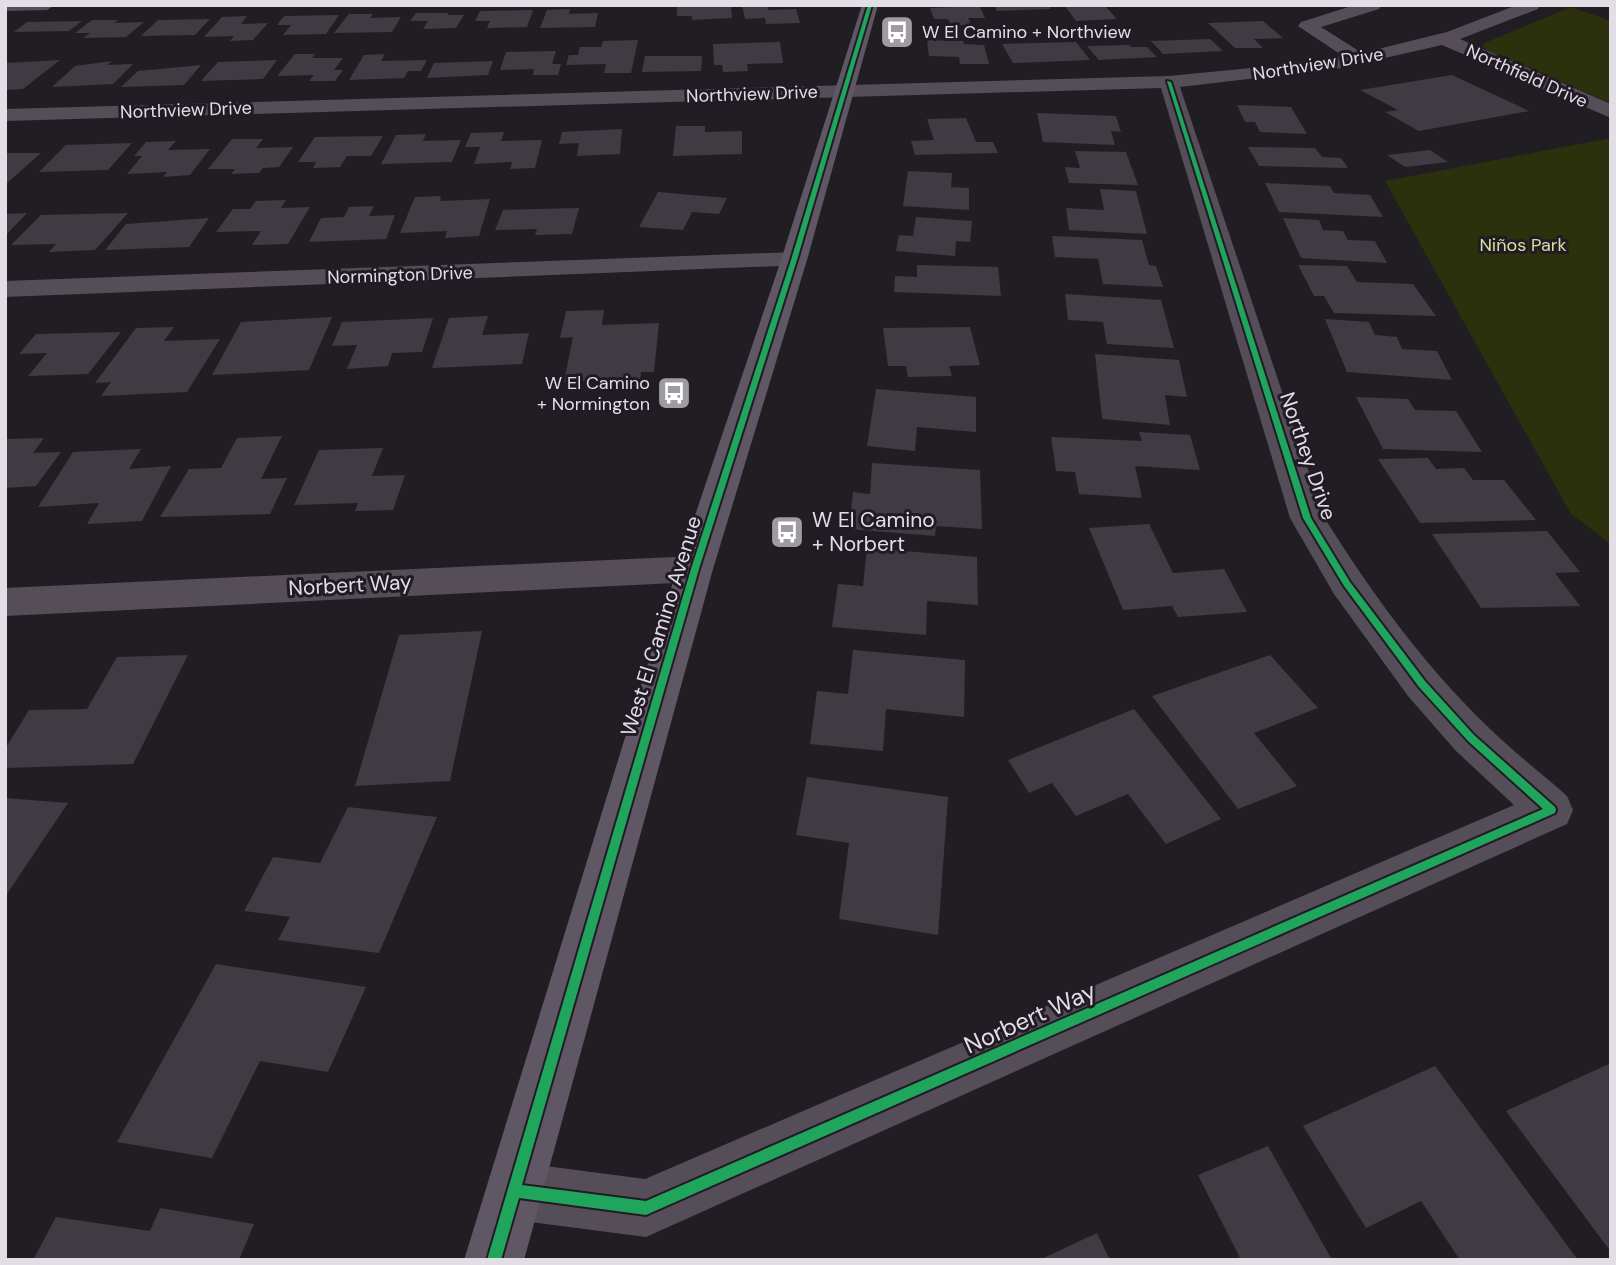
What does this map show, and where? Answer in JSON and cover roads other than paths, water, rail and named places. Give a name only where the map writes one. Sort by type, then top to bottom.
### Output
[{"type":"main road","name":"West El Camino Avenue","points":[[494,1260],[695,569],[794,260],[870,5]]},
{"type":"street","points":[[5,6],[47,5]]},
{"type":"street","points":[[1360,59],[1307,26],[1373,5]]},
{"type":"street","name":"Northview Drive","points":[[5,115],[1169,82],[1272,73],[1360,59],[1444,39],[1532,5]]},
{"type":"street","name":"Northfield Drive","points":[[1444,39],[1611,113]]},
{"type":"street","name":"Northey Drive","points":[[1169,82],[1307,518],[1347,584],[1422,684],[1471,738],[1551,810]]},
{"type":"street","name":"Normington Drive","points":[[5,289],[794,260]]},
{"type":"street","name":"Norbert Way","points":[[5,602],[695,569]]},
{"type":"street","name":"Norbert Way","points":[[515,1191],[646,1208],[1551,810]]},
{"type":"place","name":"W El Camino + Northview","points":[[897,32]]},
{"type":"place","name":"W El Camino + Normington","points":[[674,393]]},
{"type":"place","name":"W El Camino + Norbert","points":[[787,532]]},
{"type":"park label","name":"Niños Park","points":[[1523,245]]}]
